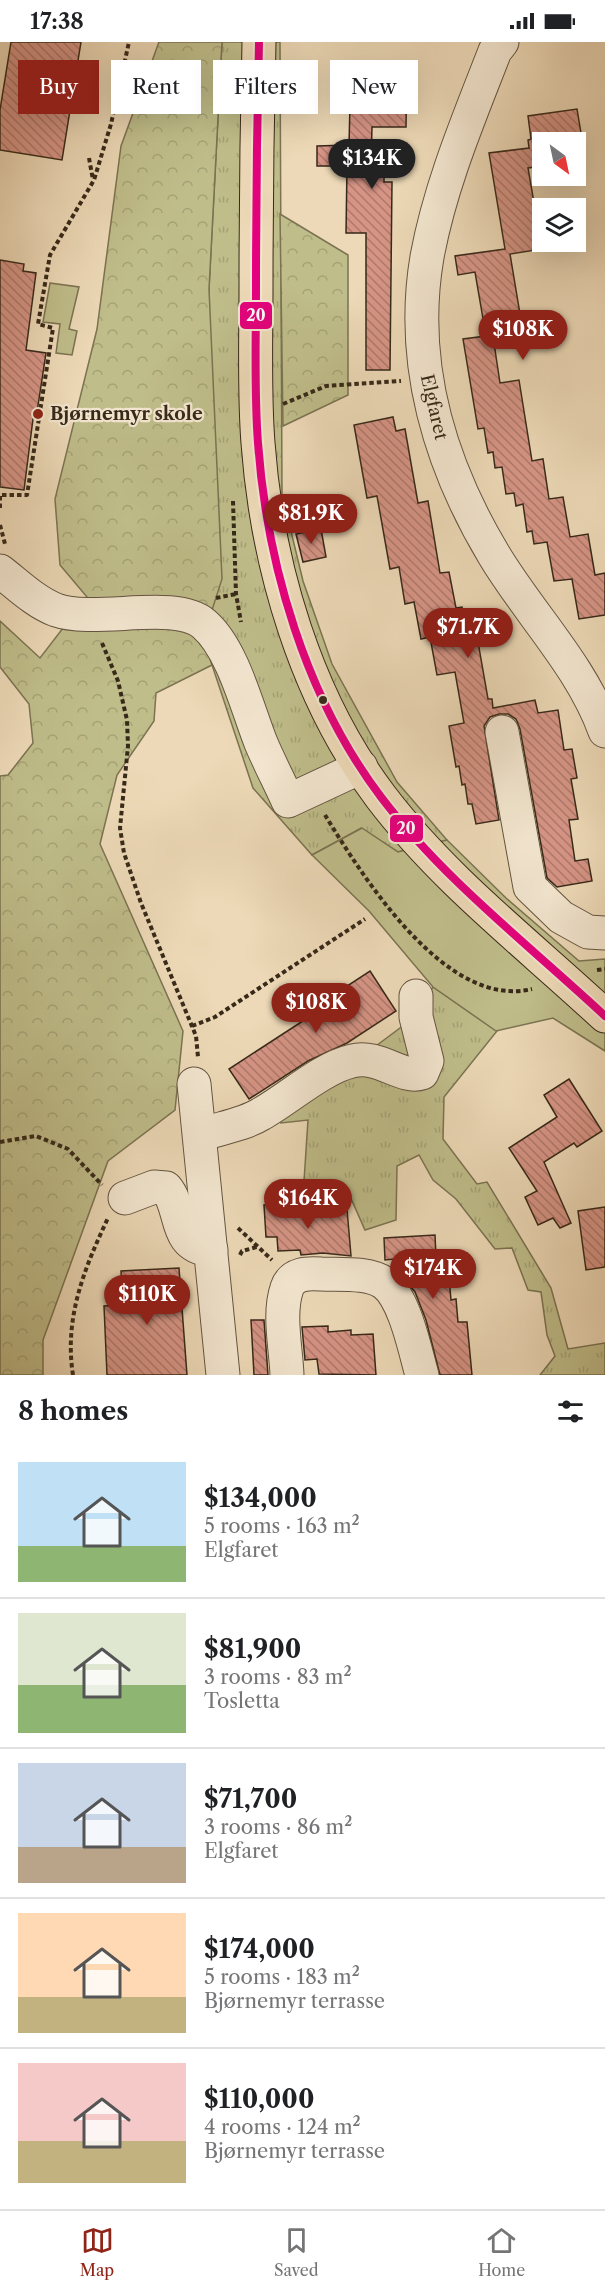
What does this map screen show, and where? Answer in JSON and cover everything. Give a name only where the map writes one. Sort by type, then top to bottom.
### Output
[{"type":"main road","points":[[259,42],[257,411],[262,484],[278,573],[310,666],[336,722],[361,766],[396,815],[442,866],[605,1016]]},
{"type":"street","name":"Elgfaret","points":[[497,45],[446,182],[427,258],[422,309],[425,378],[444,450],[468,510],[495,558],[560,647],[589,695],[605,731]]},
{"type":"street","points":[[0,571],[47,606],[58,611],[94,616],[171,612],[204,623],[219,643],[234,672],[262,745],[288,801],[361,766]]},
{"type":"street","points":[[502,732],[530,887],[561,917],[588,932],[605,933]]},
{"type":"street","points":[[200,1135],[259,1116],[335,1067],[351,1061],[376,1061],[414,1076],[422,1073],[427,1061],[416,1017],[416,996]]},
{"type":"street","points":[[194,1084],[223,1375]]},
{"type":"street","points":[[125,1198],[154,1187],[166,1188],[170,1193],[179,1226],[191,1243],[200,1249],[211,1250]]},
{"type":"street","points":[[287,1375],[284,1303],[287,1286],[293,1279],[307,1273],[363,1276],[383,1282],[398,1299],[422,1375]]},
{"type":"path","points":[[0,508],[0,495],[27,495],[53,328],[38,324],[50,255],[94,180],[111,124],[129,42]]},
{"type":"path","points":[[89,158],[94,180]]},
{"type":"path","points":[[257,411],[270,409],[326,387],[375,385],[425,378]]},
{"type":"path","points":[[94,616],[102,645],[118,681],[127,720],[128,746],[120,828],[123,847],[141,903],[192,1026],[198,1049],[198,1067],[194,1084]]},
{"type":"path","points":[[309,791],[375,894],[432,953],[484,988],[510,992],[543,986]]},
{"type":"path","points":[[192,1026],[215,1017],[365,919]]},
{"type":"path","points":[[0,1143],[36,1136],[68,1149],[86,1166],[97,1183],[125,1198],[110,1214],[75,1301],[69,1335],[72,1375]]},
{"type":"path","points":[[233,1221],[244,1236],[293,1279]]},
{"type":"green space","points":[[159,42],[222,42],[221,60],[213,60],[213,114],[218,114],[209,289],[222,579],[203,638],[212,665],[156,693],[154,721],[117,775],[100,844],[183,1031],[175,1110],[108,1161],[43,1340],[43,1375],[0,1375],[0,776],[8,775],[33,743],[29,704],[0,667],[0,621],[40,658],[87,597],[60,565],[55,499],[97,329],[121,146],[133,114],[201,114],[201,60],[152,60]]},
{"type":"green space","points":[[222,42],[280,42],[280,60],[221,60]]},
{"type":"green space","points":[[218,114],[280,114],[282,494],[303,581],[332,664],[397,782],[447,840],[398,852],[361,828],[312,855],[253,788],[203,638],[209,289]]},
{"type":"green space","points":[[280,214],[348,255],[348,395],[283,426]]},
{"type":"green space","points":[[50,283],[79,287],[69,329],[77,331],[72,355],[56,353],[60,324],[43,322]]},
{"type":"green space","points":[[362,828],[398,852],[447,840],[506,898],[579,961],[605,959],[605,1051],[553,1018],[496,1031],[433,987],[369,911],[312,855]]},
{"type":"green space","points":[[433,987],[497,1031],[444,1097],[443,1139],[477,1184],[487,1182],[551,1288],[568,1349],[605,1343],[605,1375],[540,1375],[555,1356],[547,1335],[541,1292],[528,1290],[512,1248],[495,1249],[456,1199],[433,1180],[419,1155],[397,1166],[396,1220],[365,1230],[345,1185],[304,1181],[308,1120],[281,1123],[283,1109],[337,1075],[408,1022]]},
{"type":"building","points":[[11,42],[81,42],[78,60],[18,60],[18,114],[69,114],[62,160],[0,150],[0,110]]},
{"type":"building","points":[[577,109],[581,132],[532,132],[532,167],[528,168],[533,198],[532,251],[510,254],[524,338],[494,343],[500,383],[519,380],[532,461],[543,459],[549,499],[563,497],[570,537],[588,534],[595,575],[605,573],[605,615],[579,619],[572,579],[554,581],[547,542],[534,544],[532,531],[527,532],[523,504],[516,506],[514,493],[506,494],[502,467],[495,468],[493,452],[488,453],[484,428],[478,429],[463,339],[486,336],[475,272],[458,275],[455,256],[505,249],[489,153],[529,148],[528,140],[531,139],[528,116]]},
{"type":"building","points":[[350,114],[406,114],[406,127],[372,127],[371,164],[384,164],[384,182],[392,182],[390,370],[366,370],[366,233],[346,233],[347,166],[317,166],[317,146],[349,145]]},
{"type":"building","points":[[0,260],[24,264],[23,271],[36,273],[26,350],[46,353],[37,412],[34,411],[24,490],[0,487]]},
{"type":"building","points":[[393,417],[396,431],[405,429],[418,503],[428,501],[440,573],[449,572],[456,608],[462,607],[471,643],[478,642],[488,699],[492,699],[493,708],[535,700],[538,713],[558,710],[564,750],[572,749],[577,778],[571,779],[578,819],[569,820],[575,861],[588,859],[592,881],[557,887],[547,878],[520,729],[516,719],[508,714],[490,717],[484,726],[499,820],[476,824],[472,804],[468,804],[465,784],[462,785],[459,766],[456,767],[449,726],[464,723],[455,672],[437,675],[430,637],[421,639],[414,602],[405,604],[399,567],[390,569],[377,496],[367,498],[354,425]]},
{"type":"building","points":[[321,529],[326,557],[303,562],[296,534]]},
{"type":"building","points":[[370,971],[396,1011],[347,1043],[308,1061],[249,1099],[229,1069],[309,1017],[306,1013]]},
{"type":"building","points":[[569,1079],[602,1131],[577,1147],[574,1143],[544,1162],[571,1223],[560,1228],[553,1218],[538,1225],[525,1197],[537,1191],[509,1148],[557,1117],[544,1095]]},
{"type":"building","points":[[286,1203],[287,1208],[309,1207],[310,1212],[347,1209],[351,1256],[323,1253],[301,1255],[300,1250],[278,1251],[277,1237],[266,1237],[264,1205]]},
{"type":"building","points":[[605,1207],[605,1267],[586,1270],[578,1211]]},
{"type":"building","points":[[435,1235],[436,1257],[442,1257],[444,1279],[449,1278],[451,1300],[456,1299],[458,1322],[467,1322],[472,1375],[440,1375],[426,1320],[415,1292],[395,1268],[395,1259],[385,1260],[384,1238]]},
{"type":"building","points":[[179,1268],[187,1375],[107,1375],[104,1306],[123,1305],[121,1271]]},
{"type":"building","points":[[251,1320],[264,1320],[268,1375],[254,1375]]},
{"type":"building","points":[[328,1326],[328,1332],[351,1330],[351,1335],[373,1334],[376,1375],[319,1374],[317,1359],[305,1360],[302,1327]]},
{"type":"transit line","name":"20","points":[[259,42],[255,366],[258,443],[270,536],[295,629],[311,674],[331,717],[381,797],[432,856],[460,884],[605,1016]]},
{"type":"place","name":"Bjørnemyr skole","points":[[38,414]]}]
